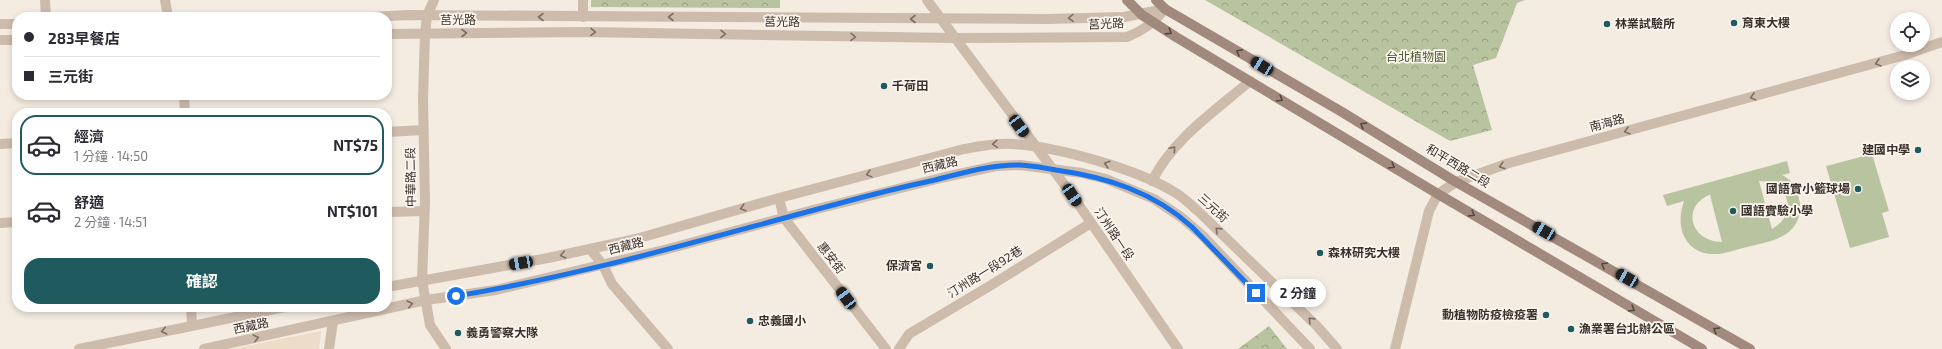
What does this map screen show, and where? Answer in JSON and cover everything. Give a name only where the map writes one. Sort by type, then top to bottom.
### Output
[{"type":"main road","points":[[1127,0],[1154,23],[1438,194],[1702,349]]},
{"type":"main road","name":"和平西路二段","points":[[1156,0],[1165,9],[1369,128],[1456,182],[1750,349]]},
{"type":"street","points":[[45,0],[46,12]]},
{"type":"street","points":[[165,0],[167,12]]},
{"type":"street","name":"中華路二段","points":[[434,0],[427,16],[425,33],[422,280],[430,325],[446,349]]},
{"type":"street","points":[[583,0],[583,17]]},
{"type":"street","name":"汀州路一段","points":[[927,0],[1091,223],[1178,349]]},
{"type":"street","name":"莒光路","points":[[392,17],[941,19],[1104,18],[1142,14],[1165,9]]},
{"type":"street","name":"莒光路","points":[[392,34],[585,32],[954,38],[1127,37],[1140,32],[1154,23],[1165,9]]},
{"type":"street","points":[[0,24],[12,24]]},
{"type":"street","points":[[0,40],[12,40]]},
{"type":"street","name":"南海路","points":[[1395,349],[1429,211],[1438,194],[1456,182],[1509,164],[1906,55],[1942,42]]},
{"type":"street","points":[[1152,181],[1162,162],[1176,145],[1250,81]]},
{"type":"street","points":[[392,132],[423,130]]},
{"type":"street","points":[[0,144],[12,143]]},
{"type":"street","name":"西藏路","points":[[392,286],[548,258],[636,239],[779,198],[964,149],[990,144],[1034,146]]},
{"type":"street","name":"三元街","points":[[1034,146],[1088,158],[1152,181],[1177,194],[1198,211],[1317,326],[1337,349]]},
{"type":"street","name":"西藏路","points":[[392,308],[426,300],[496,290],[603,265],[784,218],[996,166],[1020,165],[1052,169]]},
{"type":"street","points":[[1052,169],[1082,173],[1118,184],[1154,199],[1182,217],[1203,236],[1310,349]]},
{"type":"street","name":"惠安街","points":[[779,198],[784,218],[886,349]]},
{"type":"street","points":[[392,212],[424,211]]},
{"type":"street","points":[[0,223],[12,222]]},
{"type":"street","name":"汀州路一段92巷","points":[[899,349],[909,334],[1091,223]]},
{"type":"street","points":[[590,249],[603,265],[612,284],[668,349]]},
{"type":"street","points":[[191,312],[192,325]]},
{"type":"street","name":"西藏路","points":[[79,349],[259,312]]},
{"type":"street","name":"西藏路","points":[[204,349],[373,312]]},
{"type":"street","points":[[329,349],[334,321]]},
{"type":"green space","points":[[591,0],[780,0],[780,8],[591,7]]},
{"type":"green space","name":"台北植物園","points":[[1205,0],[1525,0],[1517,3],[1496,58],[1473,65],[1492,130],[1450,141]]},
{"type":"green space","name":"國語實小籃球場","points":[[1872,154],[1889,211],[1882,213],[1889,237],[1850,248],[1826,166]]},
{"type":"green space","points":[[1787,161],[1790,173],[1782,175],[1789,179],[1795,188],[1800,204],[1800,214],[1790,231],[1769,242],[1726,253],[1707,253],[1698,250],[1685,238],[1681,221],[1681,211],[1684,201],[1667,206],[1663,195]],"holes":[[[1759,181],[1769,182],[1777,186],[1787,199],[1788,207],[1786,215],[1780,223],[1772,229]],[[1710,195],[1722,242],[1712,241],[1703,236],[1697,231],[1693,223],[1692,216],[1695,208],[1700,201]]]},
{"type":"green space","points":[[1269,326],[1287,349],[1238,349]]},
{"type":"shaded area","points":[[321,331],[319,349],[232,349]]},
{"type":"place","name":"育東大樓","points":[[1734,23]]},
{"type":"place","name":"林業試驗所","points":[[1607,24]]},
{"type":"place","name":"千荷田","points":[[884,86]]},
{"type":"place","name":"建國中學","points":[[1918,150]]},
{"type":"place","name":"國語實小籃球場","points":[[1858,189]]},
{"type":"place","name":"國語實驗小學","points":[[1733,211]]},
{"type":"place","name":"森林研究大樓","points":[[1320,253]]},
{"type":"place","name":"保濟宮","points":[[930,266]]},
{"type":"place","name":"動植物防疫檢疫署","points":[[1546,315]]},
{"type":"place","name":"忠義國小","points":[[750,321]]},
{"type":"place","name":"漁業署台北辦公區","points":[[1571,329]]},
{"type":"place","name":"義勇警察大隊","points":[[458,333]]},
{"type":"route","points":[[456,296],[496,290],[603,265],[945,177],[996,166],[1020,165],[1082,173],[1106,179],[1154,199],[1182,217],[1203,236],[1256,293]]}]
